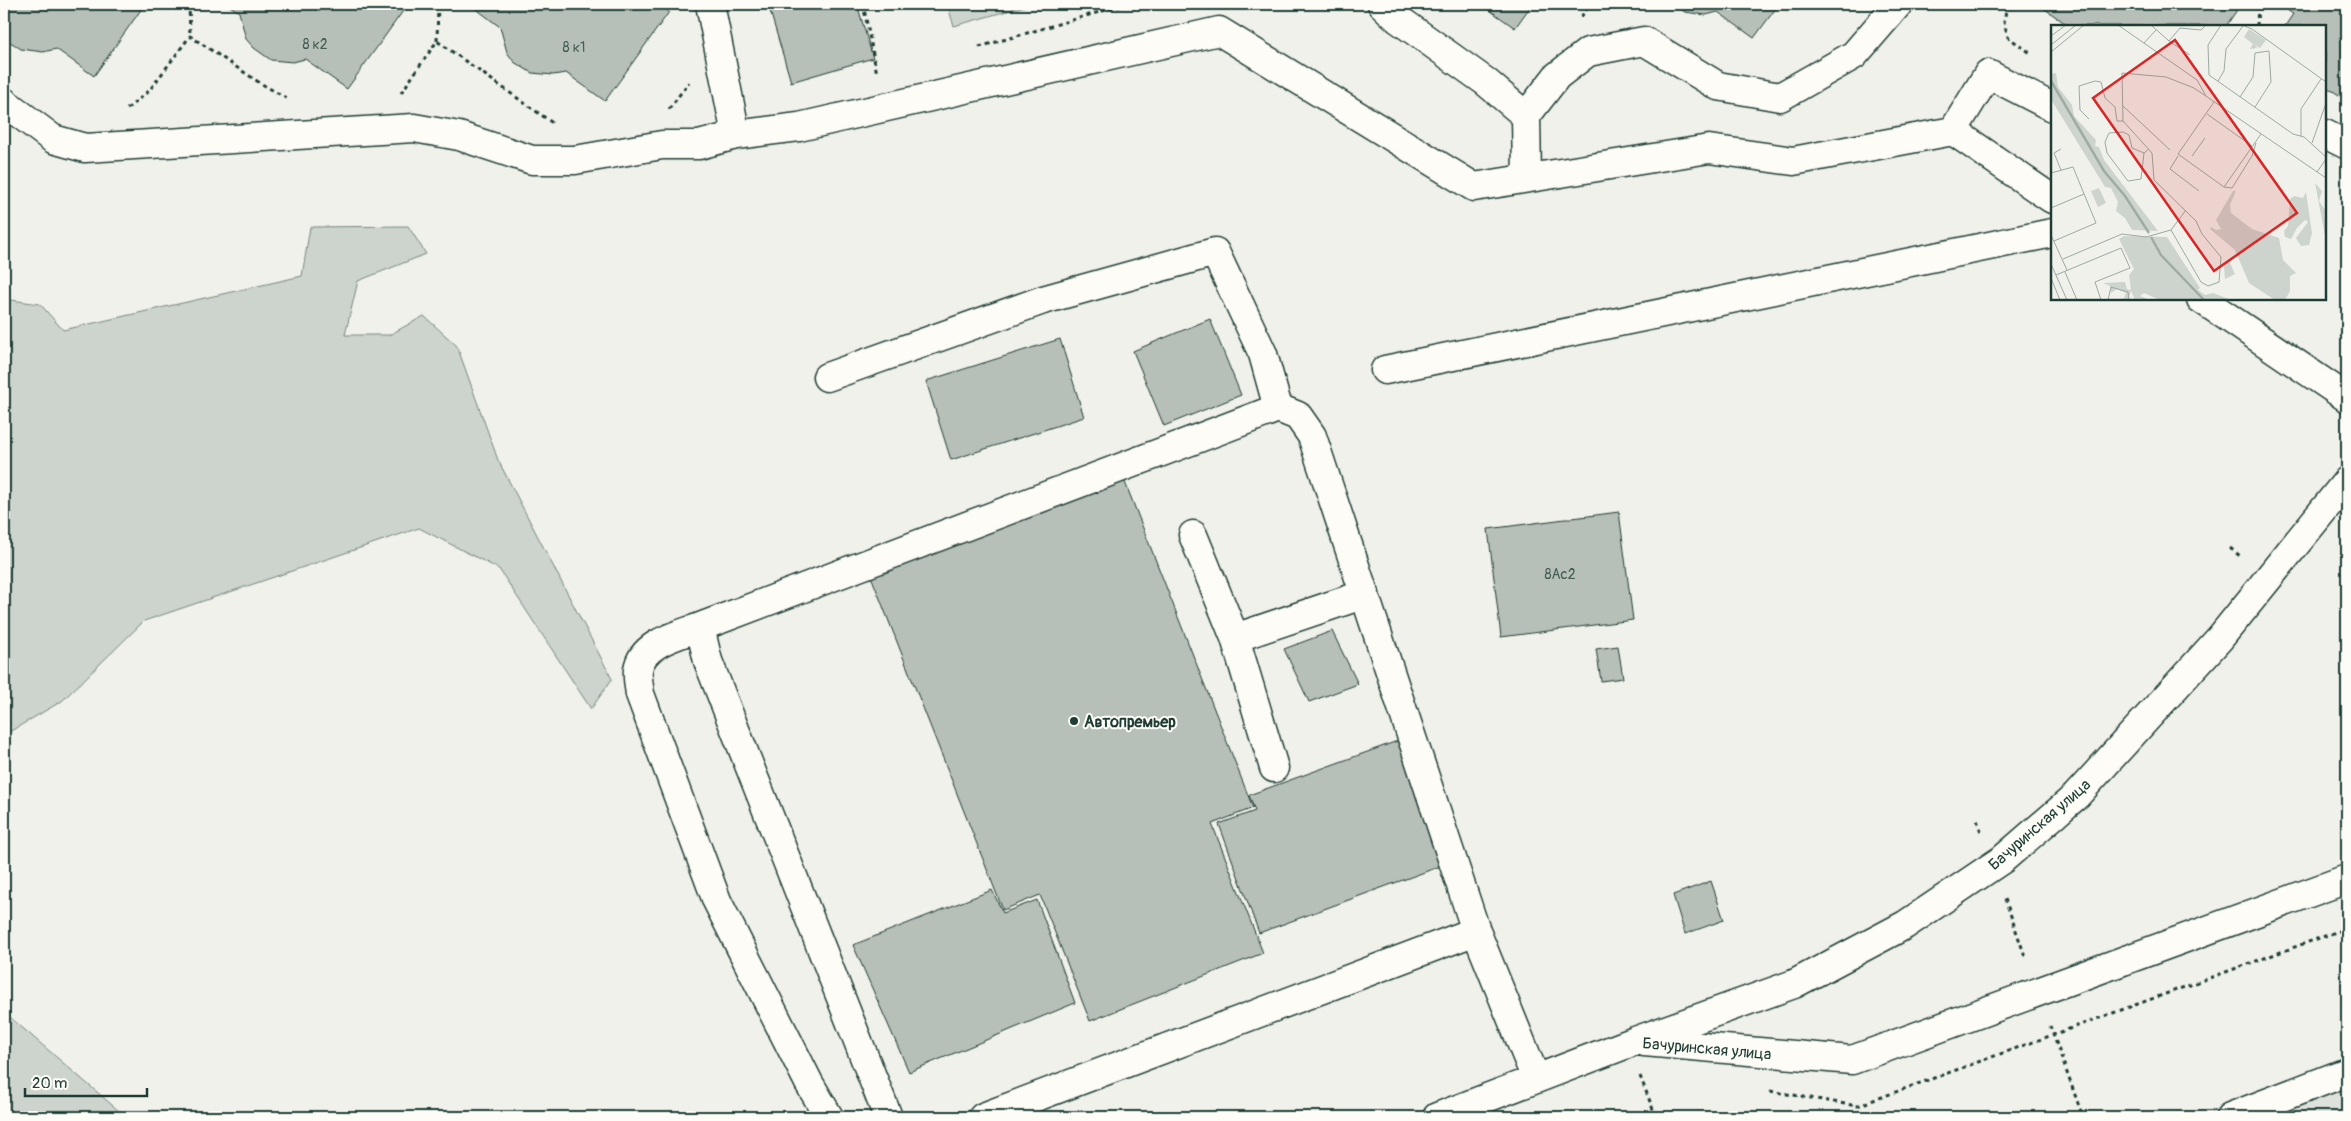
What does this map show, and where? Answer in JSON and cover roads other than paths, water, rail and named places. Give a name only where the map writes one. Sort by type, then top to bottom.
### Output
[{"type":"street","points":[[710,4],[736,135]]},
{"type":"street","points":[[1382,4],[1398,19],[1486,82],[1526,116]]},
{"type":"street","points":[[1527,178],[1526,116],[1557,76],[1588,52],[1644,41],[1718,86],[1780,97],[1854,55],[1898,4]]},
{"type":"street","points":[[4,102],[53,139],[85,148],[414,128],[459,136],[532,160],[575,160],[662,145],[699,145],[736,135],[799,127],[1220,31],[1474,187],[1709,149],[1793,161],[1952,132],[2051,198]]},
{"type":"street","points":[[1952,132],[1988,74],[2051,106]]},
{"type":"street","points":[[2326,134],[2347,145]]},
{"type":"street","points":[[1385,370],[2051,233]]},
{"type":"street","points":[[827,377],[1043,300],[1215,252],[1263,354],[1278,408]]},
{"type":"street","points":[[2202,300],[2347,398]]},
{"type":"street","points":[[829,1117],[809,1083],[717,901],[640,694],[638,669],[644,653],[664,641],[700,627],[1278,408],[1298,416],[1312,436],[1476,931],[1536,1079]]},
{"type":"street","name":"Бачуринская улица","points":[[1436,1117],[1635,1041],[1794,984],[1905,925],[2003,859],[2076,796],[2220,638],[2347,481]]},
{"type":"street","points":[[1193,535],[1235,638],[1274,768]]},
{"type":"street","points":[[1235,638],[1365,594]]},
{"type":"street","points":[[700,627],[708,661],[888,1117]]},
{"type":"street","name":"Бачуринская улица","points":[[1635,1041],[1852,1060],[2347,879]]},
{"type":"street","points":[[983,1117],[1476,931]]},
{"type":"street","points":[[2230,1117],[2347,1072]]},
{"type":"place","name":"Автопремьер","points":[[1074,721]]}]
